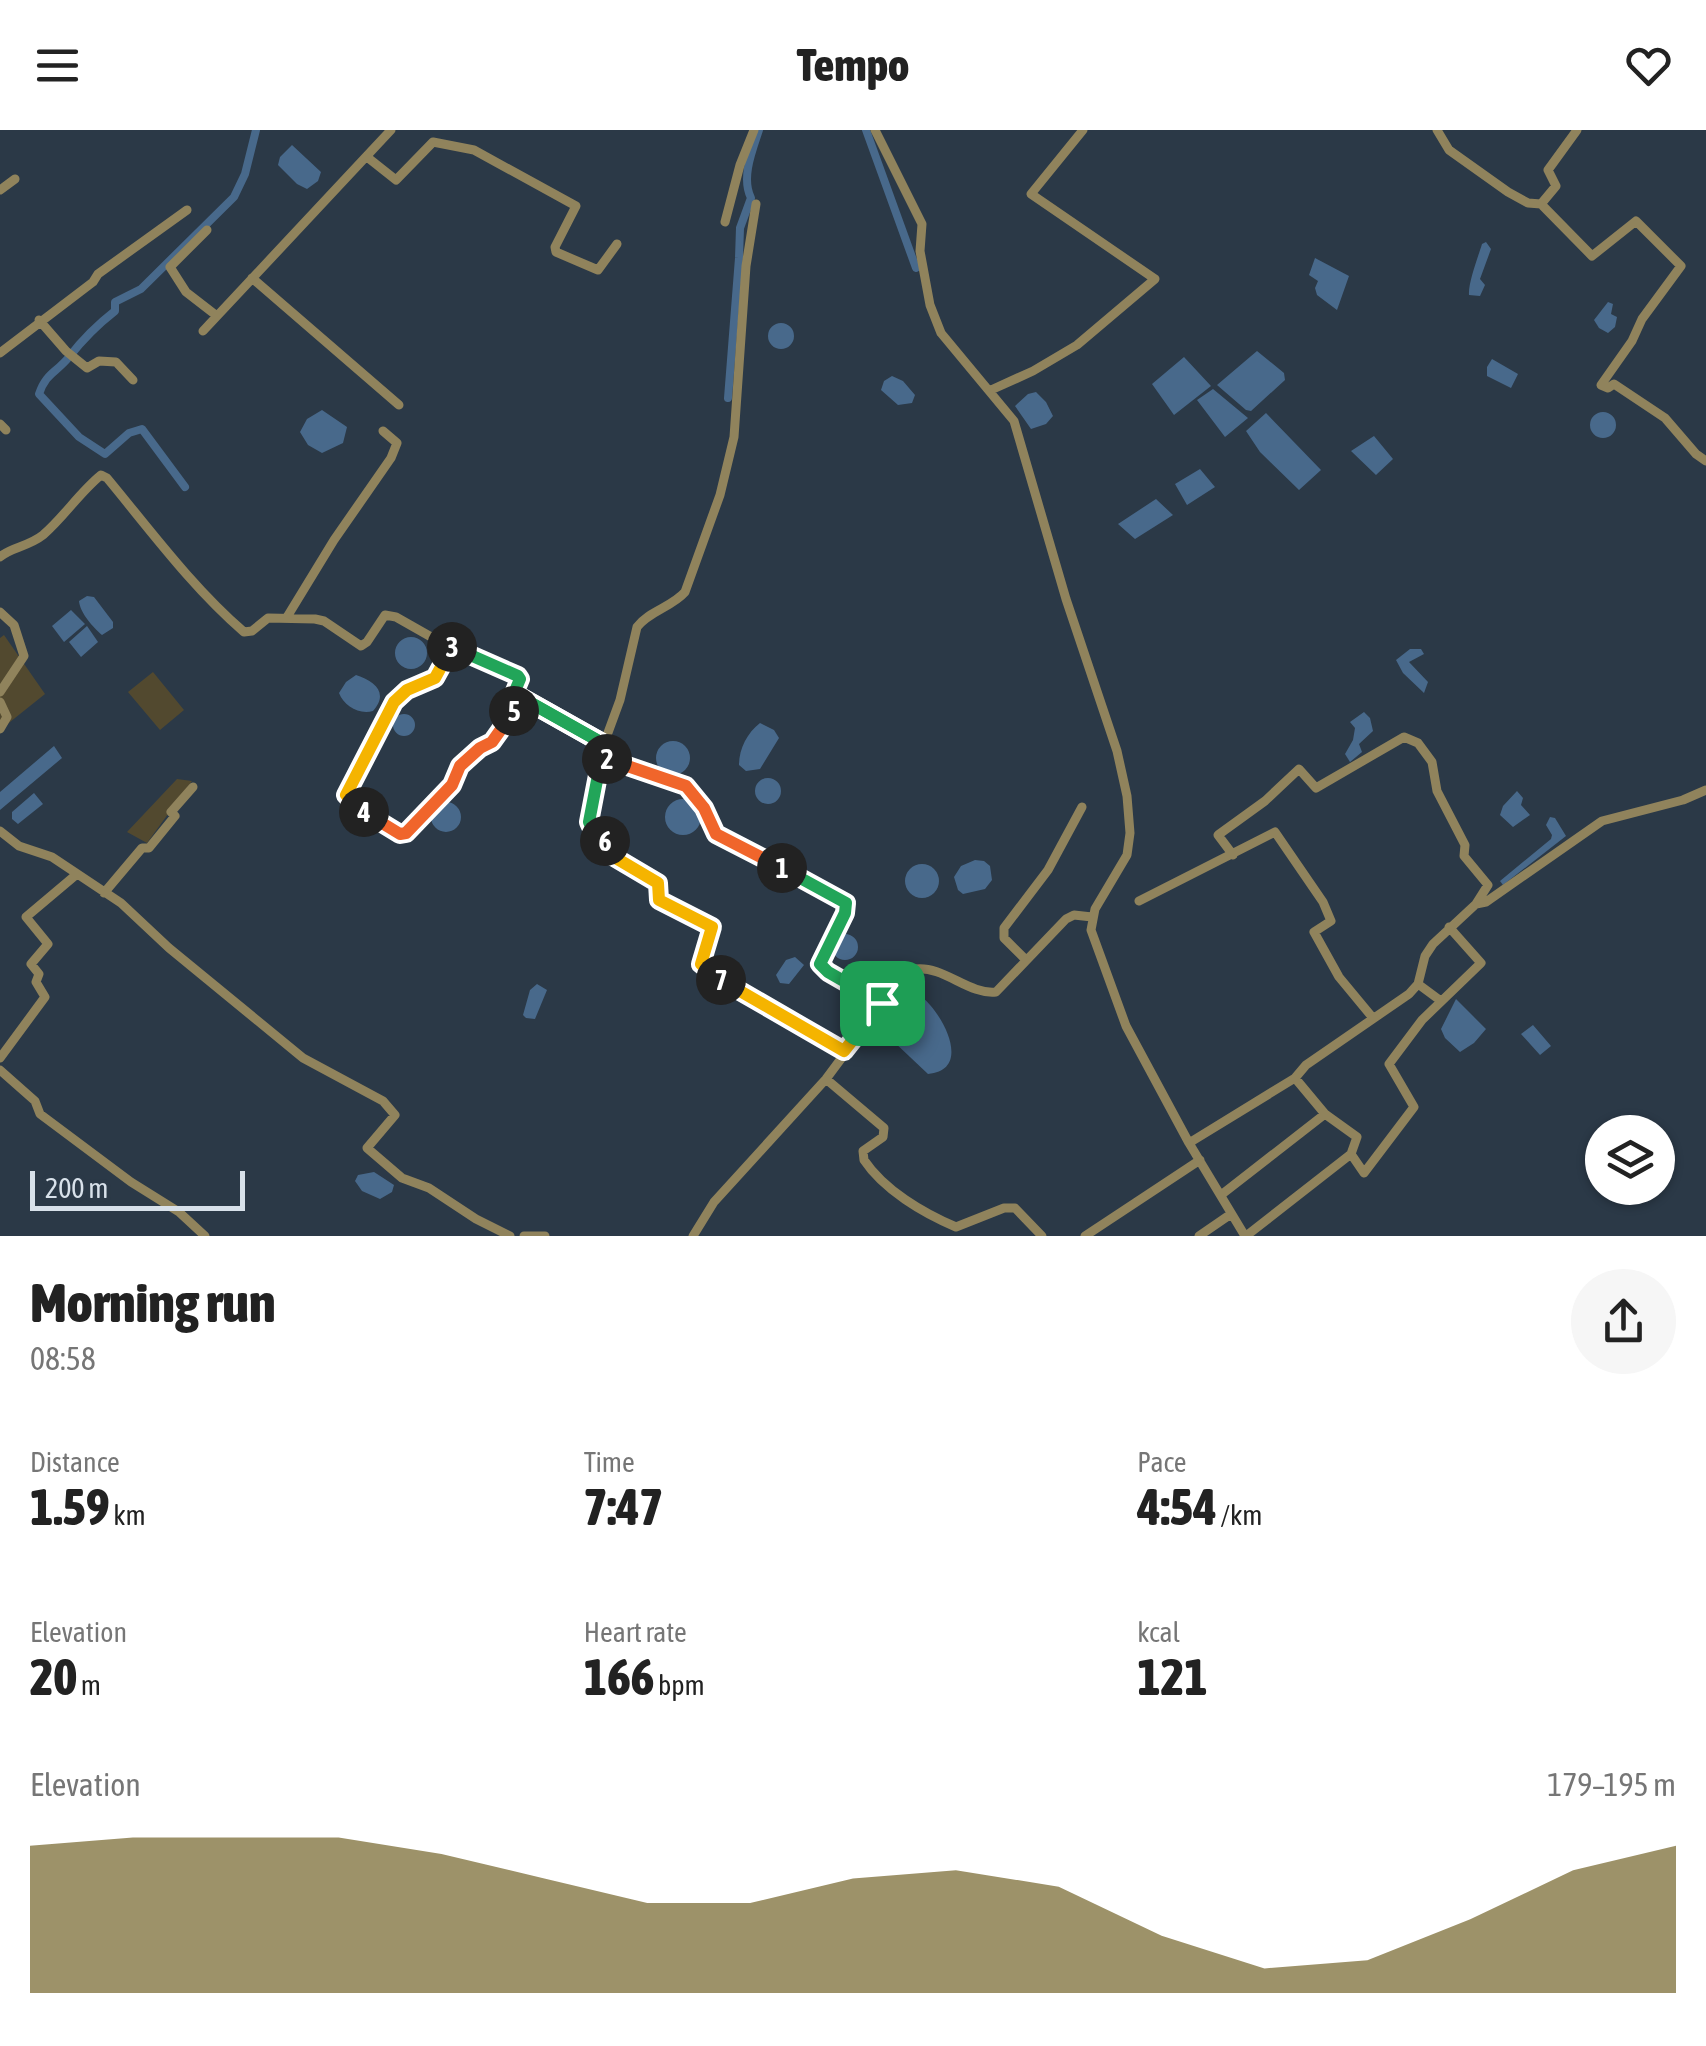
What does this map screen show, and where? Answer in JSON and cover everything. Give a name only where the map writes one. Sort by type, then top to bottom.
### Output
[{"type":"street","points":[[203,330],[391,130]]},
{"type":"street","points":[[725,222],[754,130]]},
{"type":"street","points":[[692,1236],[714,1202],[826,1079],[882,1003],[916,969],[932,970],[991,993],[1006,984],[1051,932],[1084,916],[1127,855],[1127,796],[1117,750],[1066,600],[1014,421],[942,333],[930,305],[920,251],[922,224],[875,130]]},
{"type":"street","points":[[991,390],[1077,345],[1155,279],[1031,194],[1083,130]]},
{"type":"street","points":[[1437,130],[1448,150],[1508,192],[1528,203],[1541,204],[1592,256],[1636,221],[1680,266],[1601,385],[1608,388],[1614,384],[1665,418],[1706,462]]},
{"type":"street","points":[[1541,204],[1556,186],[1548,170],[1578,130]]},
{"type":"street","points":[[367,157],[396,180],[434,142],[474,150],[576,206],[556,252],[598,270],[617,244]]},
{"type":"street","points":[[0,190],[15,179]]},
{"type":"street","points":[[756,204],[746,266],[734,438],[720,495],[686,592],[643,619],[637,627],[620,700],[600,757],[590,825],[606,842],[609,854],[658,883],[659,900],[712,927],[701,956],[704,968],[844,1051]]},
{"type":"street","points":[[0,354],[39,320],[187,210]]},
{"type":"street","points":[[206,230],[170,267],[186,292],[216,316]]},
{"type":"street","points":[[252,278],[399,405]]},
{"type":"street","points":[[39,320],[87,368],[100,361],[116,362],[132,380]]},
{"type":"street","points":[[287,617],[391,458],[397,444],[383,431]]},
{"type":"street","points":[[0,557],[46,532],[100,475],[107,478],[164,545],[192,584],[242,630],[250,632],[268,618],[324,621],[361,646],[388,614],[518,676],[515,691],[522,698],[604,744]]},
{"type":"street","points":[[0,612],[14,626],[24,656],[0,692]]},
{"type":"street","points":[[452,647],[435,678],[407,690],[387,713],[346,795],[358,808],[400,834],[406,833],[452,785],[460,766],[492,742],[522,698]]},
{"type":"street","points":[[0,702],[7,717],[0,729]]},
{"type":"street","points":[[1189,1144],[1295,1078],[1306,1065],[1396,1006],[1418,984],[1425,956],[1449,927],[1476,904],[1488,886],[1464,856],[1465,845],[1437,791],[1432,762],[1418,743],[1404,737],[1316,788],[1300,769],[1218,834],[1233,855]]},
{"type":"street","points":[[600,757],[686,786],[704,808],[716,834],[843,901],[845,913],[820,964],[882,1003]]},
{"type":"street","points":[[104,893],[142,848],[150,848],[174,816],[171,812],[193,787]]},
{"type":"street","points":[[1476,904],[1486,902],[1602,821],[1683,800],[1706,790]]},
{"type":"street","points":[[1026,959],[1004,938],[1004,928],[1048,870],[1082,807]]},
{"type":"street","points":[[0,831],[13,842],[52,858],[121,903],[169,948],[304,1058],[384,1101],[395,1115],[367,1148],[402,1178],[429,1188],[510,1236]]},
{"type":"street","points":[[1140,901],[1275,832],[1323,902],[1330,920],[1314,932],[1339,977],[1373,1018]]},
{"type":"street","points":[[0,1058],[8,1035],[45,997],[36,982],[39,974],[31,964],[48,944],[26,917],[77,874]]},
{"type":"street","points":[[1084,916],[1126,1026],[1189,1144],[1245,1236],[1351,1154],[1357,1137],[1325,1114],[1295,1078]]},
{"type":"street","points":[[1351,1154],[1364,1174],[1414,1108],[1389,1064],[1441,1001],[1481,963],[1449,927]]},
{"type":"street","points":[[1418,984],[1441,1001]]},
{"type":"street","points":[[0,1070],[36,1102],[40,1114],[131,1182],[179,1212],[206,1236]]},
{"type":"street","points":[[826,1079],[884,1128],[883,1137],[864,1151],[864,1160],[893,1190],[956,1228],[1004,1208],[1016,1208],[1042,1236]]},
{"type":"street","points":[[1221,1195],[1325,1114]]},
{"type":"street","points":[[1085,1236],[1200,1160]]},
{"type":"street","points":[[1199,1236],[1231,1214]]},
{"type":"street","points":[[524,1236],[546,1236]]},
{"type":"shaded area","points":[[4,635],[45,694],[0,730],[0,638]]},
{"type":"shaded area","points":[[153,672],[184,710],[160,730],[128,692]]},
{"type":"shaded area","points":[[177,779],[192,781],[147,843],[127,832]]},
{"type":"water","points":[[292,145],[321,172],[318,181],[307,189],[278,165]]},
{"type":"water","points":[[1486,242],[1491,249],[1480,279],[1485,285],[1480,296],[1469,295],[1482,244]]},
{"type":"water","points":[[1315,258],[1349,276],[1337,310],[1317,295],[1318,281],[1309,275]]},
{"type":"water","points":[[1608,302],[1613,304],[1611,314],[1617,317],[1615,327],[1608,333],[1594,320]]},
{"type":"water","points":[[781,323],[790,327],[794,336],[790,345],[781,349],[772,345],[768,336],[772,327]]},
{"type":"water","points":[[1257,351],[1284,373],[1285,380],[1251,411],[1217,385]]},
{"type":"water","points":[[1184,357],[1211,386],[1174,415],[1152,384]]},
{"type":"water","points":[[1492,359],[1518,374],[1511,388],[1487,376]]},
{"type":"water","points":[[892,376],[903,381],[915,395],[912,403],[898,405],[881,390],[884,381]]},
{"type":"water","points":[[1213,389],[1248,418],[1225,437],[1197,400]]},
{"type":"water","points":[[1036,392],[1053,416],[1046,424],[1031,429],[1015,406]]},
{"type":"water","points":[[322,410],[347,427],[343,443],[322,453],[308,445],[300,432],[307,419]]},
{"type":"water","points":[[1603,412],[1612,416],[1616,425],[1612,434],[1603,438],[1594,434],[1590,425],[1594,416]]},
{"type":"water","points":[[1266,413],[1321,470],[1299,490],[1260,452],[1246,431]]},
{"type":"water","points":[[1374,436],[1393,459],[1376,475],[1351,451]]},
{"type":"water","points":[[1200,469],[1215,487],[1187,505],[1175,484]]},
{"type":"water","points":[[1156,499],[1173,515],[1135,539],[1118,524]]},
{"type":"water","points":[[94,597],[113,622],[113,628],[102,635],[80,606],[79,601]]},
{"type":"water","points":[[71,610],[85,624],[64,642],[52,626]]},
{"type":"water","points":[[87,626],[98,642],[81,657],[69,642]]},
{"type":"water","points":[[411,637],[422,642],[427,653],[422,664],[411,669],[400,664],[395,653],[400,642]]},
{"type":"water","points":[[1410,649],[1421,649],[1424,654],[1409,662],[1428,682],[1424,693],[1403,673],[1396,660]]},
{"type":"water","points":[[356,675],[378,688],[380,699],[373,711],[353,708],[339,693]]},
{"type":"water","points":[[1364,712],[1373,731],[1359,744],[1362,752],[1350,762],[1345,754],[1355,728],[1350,722]]},
{"type":"water","points":[[400,714],[408,714],[415,725],[408,736],[400,736],[393,729],[393,721]]},
{"type":"water","points":[[760,723],[774,730],[779,738],[760,769],[746,771],[739,765],[740,753]]},
{"type":"water","points":[[673,741],[685,746],[690,758],[685,770],[673,775],[661,770],[656,758],[661,746]]},
{"type":"water","points":[[54,746],[62,758],[0,810],[0,792]]},
{"type":"water","points":[[768,778],[777,782],[781,791],[777,800],[768,804],[759,800],[755,791],[759,782]]},
{"type":"water","points":[[1517,791],[1523,798],[1521,805],[1530,815],[1513,827],[1500,815]]},
{"type":"water","points":[[34,793],[43,804],[18,824],[12,819],[12,812]]},
{"type":"water","points":[[683,799],[696,804],[701,817],[696,830],[683,835],[670,830],[665,817],[670,804]]},
{"type":"water","points":[[446,802],[457,806],[461,817],[457,828],[446,832],[435,828],[431,817],[435,806]]},
{"type":"water","points":[[1550,817],[1555,818],[1566,836],[1503,885],[1500,881],[1551,839],[1546,825]]},
{"type":"water","points":[[975,860],[990,866],[992,880],[985,889],[963,894],[954,877],[961,866]]},
{"type":"water","points":[[922,864],[934,869],[939,881],[934,893],[922,898],[910,893],[905,881],[910,869]]},
{"type":"water","points":[[845,934],[854,938],[858,947],[854,956],[845,960],[836,956],[832,947],[836,938]]},
{"type":"water","points":[[795,957],[804,965],[789,984],[780,983],[776,975],[786,960]]},
{"type":"water","points":[[537,984],[547,990],[535,1019],[526,1018],[523,1015],[530,990]]},
{"type":"water","points":[[922,997],[945,1028],[951,1052],[949,1063],[942,1070],[928,1074],[874,1023],[893,998]]},
{"type":"water","points":[[1456,999],[1486,1029],[1460,1052],[1441,1029]]},
{"type":"water","points":[[1533,1025],[1551,1046],[1540,1055],[1521,1034]]},
{"type":"water","points":[[374,1172],[394,1185],[392,1192],[380,1199],[362,1191],[355,1181],[358,1175]]},
{"type":"waterway","points":[[185,487],[142,429],[129,433],[105,454],[79,437],[39,394],[48,377],[115,311],[115,302],[141,289],[234,197],[245,174],[256,130]]},
{"type":"waterway","points":[[728,398],[740,228],[751,198],[747,173],[759,130]]},
{"type":"waterway","points":[[866,130],[916,268]]},
{"type":"route","points":[[882,1003],[820,964],[845,913],[846,903],[716,834],[704,808],[686,786],[600,757],[604,744],[517,695],[519,676],[481,658],[452,647],[435,678],[400,696],[347,790],[347,799],[358,808],[400,834],[406,833],[452,785],[460,766],[492,742],[522,698],[604,744],[602,749],[600,757],[590,825],[606,842],[609,854],[658,883],[659,900],[712,927],[701,956],[704,968],[844,1051],[882,1003]]}]
